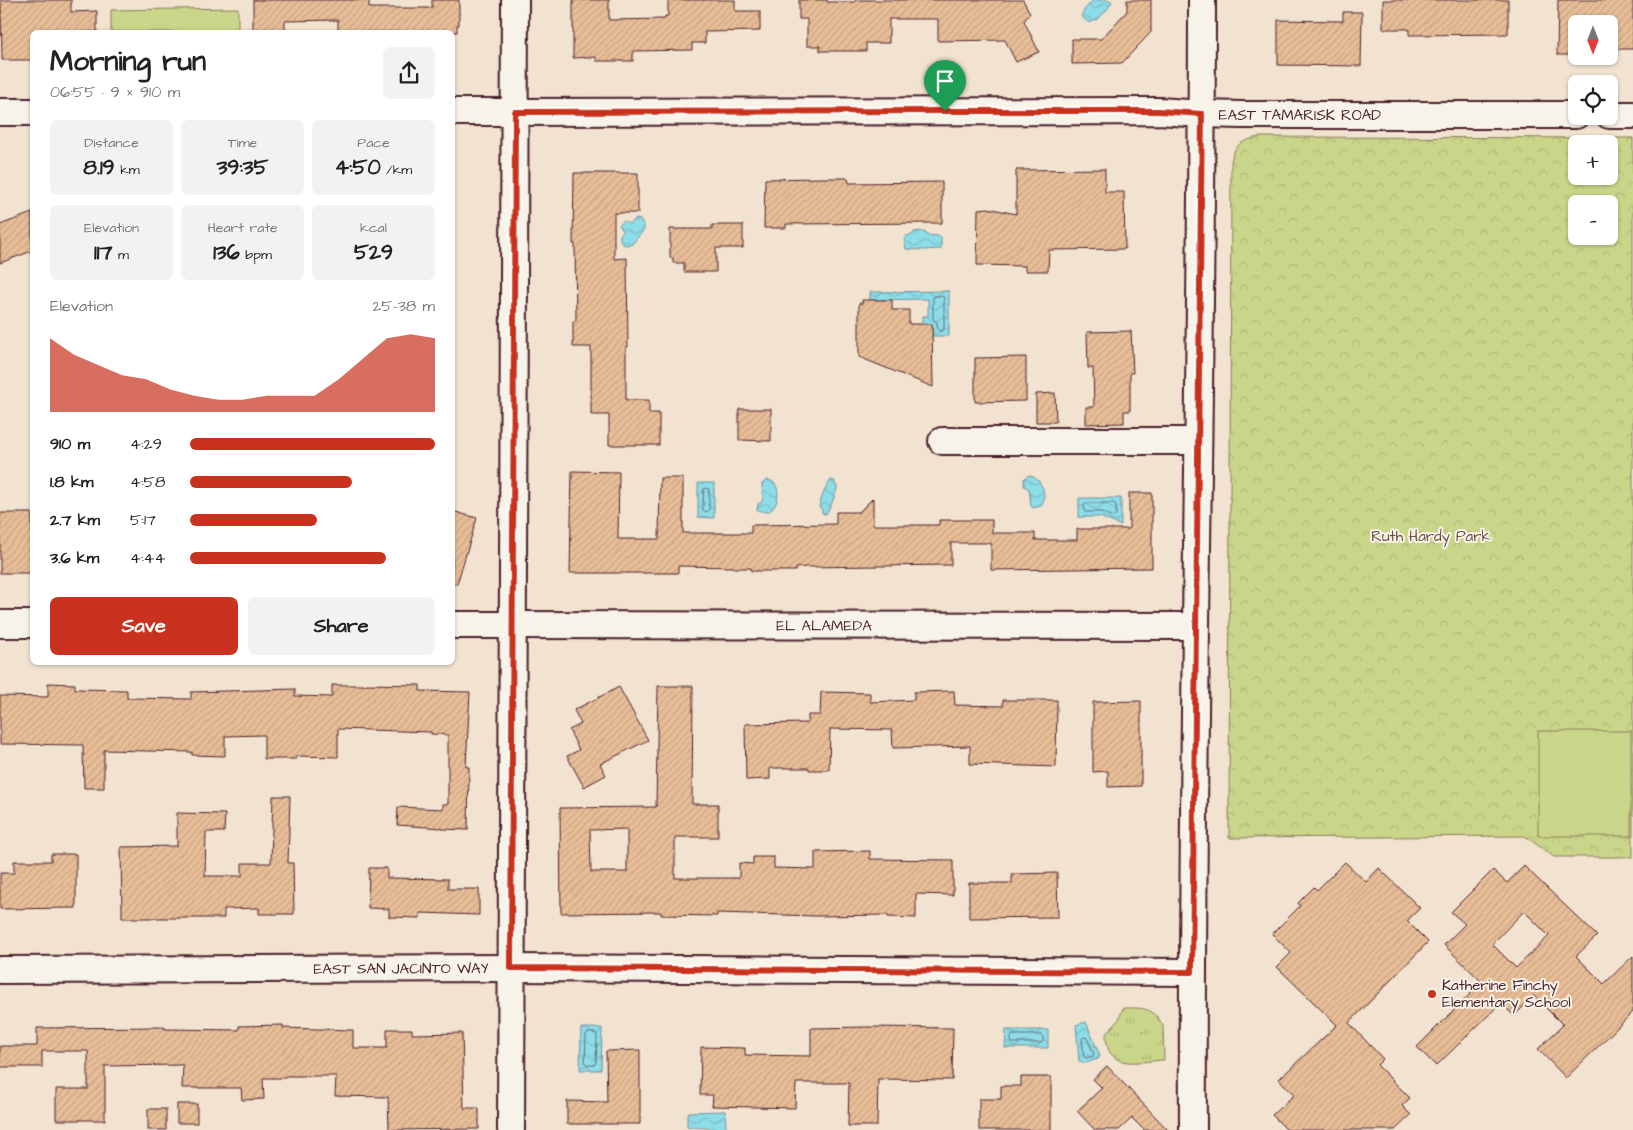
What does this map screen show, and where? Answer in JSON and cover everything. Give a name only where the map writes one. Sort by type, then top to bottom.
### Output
[{"type":"street","points":[[510,1130],[515,0]]},
{"type":"street","points":[[1193,1130],[1192,972],[1202,0]]},
{"type":"street","name":"EAST TAMARISK ROAD","points":[[455,112],[1159,111],[1202,114],[1568,115]]},
{"type":"street","points":[[0,112],[30,112]]},
{"type":"street","points":[[1618,115],[1633,115]]},
{"type":"street","points":[[942,441],[1198,441]]},
{"type":"street","points":[[0,624],[30,624]]},
{"type":"street","name":"EL ALAMEDA","points":[[455,624],[1196,626]]},
{"type":"street","name":"EAST SAN JACINTO WAY","points":[[0,970],[511,968],[1192,972]]},
{"type":"green space","points":[[238,8],[238,30],[111,30],[111,10]]},
{"type":"green space","name":"Ruth Hardy Park","points":[[1258,137],[1568,138],[1568,185],[1618,185],[1618,138],[1633,138],[1633,857],[1554,857],[1525,836],[1229,838],[1231,162],[1234,151],[1243,142]]},
{"type":"green space","points":[[1538,731],[1631,731],[1631,836],[1538,836]]},
{"type":"green space","points":[[1123,1008],[1146,1010],[1159,1019],[1163,1026],[1164,1060],[1125,1062],[1111,1054],[1107,1046],[1106,1034],[1119,1019]]},
{"type":"water","points":[[1093,0],[1110,0],[1112,2],[1102,15],[1089,23],[1081,16]]},
{"type":"water","points":[[636,219],[640,220],[644,225],[644,230],[632,244],[624,245],[620,240],[620,235],[623,231],[619,225],[624,221],[629,224]]},
{"type":"water","points":[[919,231],[926,233],[926,235],[941,237],[941,249],[906,249],[904,238]]},
{"type":"water","points":[[949,291],[949,336],[932,336],[932,324],[922,324],[922,316],[928,316],[928,299],[870,300],[870,292]]},
{"type":"water","points":[[1029,475],[1037,480],[1044,492],[1041,506],[1033,508],[1031,506],[1029,489],[1024,486],[1024,479]]},
{"type":"water","points":[[767,480],[772,481],[777,489],[777,500],[769,511],[757,510],[758,504],[763,498],[762,484]]},
{"type":"water","points":[[831,480],[835,481],[837,489],[826,514],[822,513],[822,509],[819,507]]},
{"type":"water","points":[[698,483],[714,483],[714,518],[698,517]]},
{"type":"water","points":[[1079,498],[1121,498],[1121,526],[1100,517],[1079,517]]},
{"type":"water","points":[[1086,1022],[1100,1056],[1098,1059],[1086,1063],[1079,1061],[1076,1025]]},
{"type":"water","points":[[581,1028],[602,1028],[601,1070],[580,1070]]},
{"type":"water","points":[[1006,1030],[1048,1030],[1048,1048],[1005,1048]]},
{"type":"water","points":[[725,1111],[726,1128],[724,1129],[687,1126],[687,1115],[689,1112]]},
{"type":"building","points":[[1,0],[71,0],[71,12],[97,11],[97,30],[30,30],[30,60],[2,60]]},
{"type":"building","points":[[253,0],[369,0],[369,8],[432,8],[432,0],[459,0],[459,25],[457,25],[457,32],[455,30],[338,30],[338,20],[285,21],[285,30],[253,30]]},
{"type":"building","points":[[573,0],[609,0],[609,20],[665,19],[665,16],[668,16],[668,0],[735,0],[735,11],[760,11],[760,31],[705,32],[705,43],[692,43],[692,50],[633,51],[633,61],[596,61],[596,57],[573,58]]},
{"type":"building","points":[[799,0],[854,2],[856,0],[1023,0],[1030,13],[1024,21],[1039,52],[1016,62],[1005,40],[938,41],[938,19],[889,19],[889,43],[866,43],[866,51],[820,51],[820,46],[807,46],[807,19],[799,19]]},
{"type":"building","points":[[1127,0],[1151,0],[1151,32],[1122,63],[1072,64],[1072,39],[1101,39],[1127,11]]},
{"type":"building","points":[[1383,0],[1508,0],[1508,34],[1409,35],[1409,29],[1383,29]]},
{"type":"building","points":[[1558,0],[1633,0],[1633,49],[1618,49],[1618,15],[1568,15],[1568,55],[1557,55]]},
{"type":"building","points":[[1343,12],[1362,12],[1361,66],[1278,65],[1278,20],[1343,21]]},
{"type":"building","points":[[1105,169],[1105,192],[1124,192],[1125,249],[1049,250],[1048,271],[1025,271],[1025,266],[977,265],[978,209],[988,208],[1016,214],[1016,170]]},
{"type":"building","points":[[574,173],[638,173],[638,213],[614,213],[614,259],[627,258],[628,347],[626,347],[626,400],[649,400],[649,413],[659,413],[659,445],[609,445],[609,415],[591,415],[591,347],[573,347],[573,321],[576,321],[575,244],[573,244]]},
{"type":"building","points":[[848,178],[849,183],[942,182],[942,223],[786,224],[786,228],[764,228],[765,179]]},
{"type":"building","points":[[30,214],[30,252],[0,263],[0,225]]},
{"type":"building","points":[[712,225],[743,225],[743,248],[716,248],[716,272],[684,272],[684,263],[673,263],[673,258],[670,258],[670,229],[712,229]]},
{"type":"building","points":[[862,300],[892,300],[892,310],[909,310],[909,324],[932,324],[933,387],[859,357],[859,303],[863,303]]},
{"type":"building","points":[[1131,331],[1133,373],[1130,373],[1130,411],[1124,411],[1124,423],[1086,424],[1086,407],[1094,407],[1093,368],[1088,368],[1087,332]]},
{"type":"building","points":[[1026,357],[1026,401],[975,402],[975,358]]},
{"type":"building","points":[[1055,393],[1056,422],[1036,422],[1036,394]]},
{"type":"building","points":[[739,409],[771,409],[771,441],[739,440]]},
{"type":"building","points":[[572,471],[619,472],[618,539],[659,539],[660,478],[683,478],[683,533],[751,533],[751,525],[836,524],[836,512],[859,512],[873,498],[873,525],[939,525],[939,520],[992,520],[992,533],[1035,533],[1035,540],[1077,540],[1077,529],[1129,529],[1129,493],[1152,493],[1152,568],[991,570],[991,543],[951,543],[951,565],[806,567],[796,568],[796,571],[751,571],[751,568],[678,566],[678,573],[570,573]]},
{"type":"building","points":[[455,512],[477,518],[457,584],[455,584]]},
{"type":"building","points":[[0,513],[30,513],[30,573],[0,573]]},
{"type":"building","points":[[48,683],[75,684],[75,689],[127,690],[127,698],[191,699],[191,692],[295,689],[295,696],[332,697],[332,685],[366,684],[420,685],[420,691],[470,692],[466,767],[469,767],[468,830],[397,825],[398,807],[443,809],[443,804],[448,804],[448,735],[431,734],[431,732],[338,729],[338,757],[296,756],[296,759],[264,759],[264,735],[225,736],[225,756],[192,755],[192,752],[104,750],[104,788],[84,788],[83,745],[0,744],[0,696],[48,697]]},
{"type":"building","points":[[658,686],[693,686],[692,804],[718,804],[718,837],[675,837],[675,878],[739,878],[739,863],[753,864],[753,857],[774,857],[774,868],[815,869],[815,852],[870,851],[870,859],[953,860],[953,895],[916,894],[916,918],[888,917],[888,915],[816,916],[717,913],[717,916],[661,915],[661,912],[561,913],[560,808],[656,807]],"holes":[[[627,829],[627,872],[591,872],[590,830]]]},
{"type":"building","points":[[619,687],[648,740],[600,764],[606,775],[584,787],[567,756],[579,750],[569,730],[581,724],[574,710]]},
{"type":"building","points":[[954,691],[955,705],[1003,706],[1003,700],[1057,700],[1056,767],[970,764],[970,746],[893,748],[892,730],[830,729],[829,770],[770,768],[770,779],[746,780],[745,724],[808,723],[808,715],[820,715],[821,692],[870,693],[870,702],[914,700],[914,692]]},
{"type":"building","points":[[1141,701],[1141,786],[1108,787],[1108,771],[1093,772],[1093,702]]},
{"type":"building","points":[[273,796],[290,796],[288,863],[293,863],[294,914],[259,914],[259,908],[224,909],[224,918],[122,918],[121,847],[177,846],[177,813],[225,814],[224,832],[206,832],[205,876],[242,876],[242,863],[271,863]]},
{"type":"building","points":[[51,854],[76,854],[76,908],[0,909],[0,873],[14,873],[14,861],[51,861]]},
{"type":"building","points":[[1345,862],[1366,882],[1379,868],[1420,908],[1407,921],[1428,942],[1349,1023],[1383,1059],[1377,1065],[1410,1098],[1402,1106],[1411,1115],[1395,1130],[1287,1130],[1272,1115],[1294,1095],[1279,1079],[1337,1025],[1277,967],[1291,953],[1272,934],[1300,906],[1298,903],[1314,887],[1317,890]]},
{"type":"building","points":[[1524,866],[1597,936],[1576,956],[1604,984],[1633,956],[1633,1012],[1566,1078],[1538,1049],[1563,1025],[1534,996],[1514,1016],[1501,1003],[1436,1066],[1417,1047],[1482,982],[1444,945],[1465,924],[1451,912],[1493,870],[1507,883]],"holes":[[[1524,911],[1549,936],[1516,968],[1492,944]]]},
{"type":"building","points":[[369,868],[387,868],[387,878],[448,879],[448,889],[479,889],[479,915],[420,913],[420,918],[389,917],[389,909],[368,908]]},
{"type":"building","points":[[1057,873],[1058,917],[969,918],[969,883],[1012,883],[1012,874]]},
{"type":"building","points":[[283,1025],[283,1028],[353,1030],[353,1048],[387,1048],[387,1029],[412,1029],[412,1034],[462,1033],[464,1108],[479,1108],[479,1129],[389,1130],[388,1097],[335,1096],[336,1076],[263,1078],[264,1099],[242,1100],[241,1088],[182,1088],[183,1065],[105,1066],[105,1120],[56,1120],[56,1089],[88,1089],[88,1051],[42,1051],[42,1067],[0,1067],[0,1046],[37,1046],[37,1028],[165,1027],[165,1029],[239,1030],[239,1026]]},
{"type":"building","points":[[811,1028],[953,1028],[952,1080],[878,1079],[877,1126],[848,1126],[849,1083],[796,1083],[795,1108],[712,1106],[713,1095],[700,1095],[701,1047],[745,1048],[745,1055],[811,1056]]},
{"type":"building","points":[[640,1050],[640,1124],[567,1124],[567,1101],[607,1102],[606,1051]]},
{"type":"building","points":[[1107,1066],[1168,1130],[1144,1130],[1132,1118],[1119,1130],[1095,1130],[1077,1111],[1102,1088],[1093,1079]]},
{"type":"building","points":[[1021,1077],[1051,1077],[1051,1130],[979,1130],[979,1099],[1001,1099],[1001,1086],[1021,1086]]},
{"type":"building","points":[[177,1104],[197,1104],[197,1123],[177,1123]]},
{"type":"building","points":[[148,1109],[166,1109],[166,1130],[148,1130]]},
{"type":"place","name":"Katherine Finchy Elementary School","points":[[1432,994]]},
{"type":"route","points":[[945,111],[1159,111],[1202,114],[1192,972],[511,968],[515,112],[945,111]]}]
